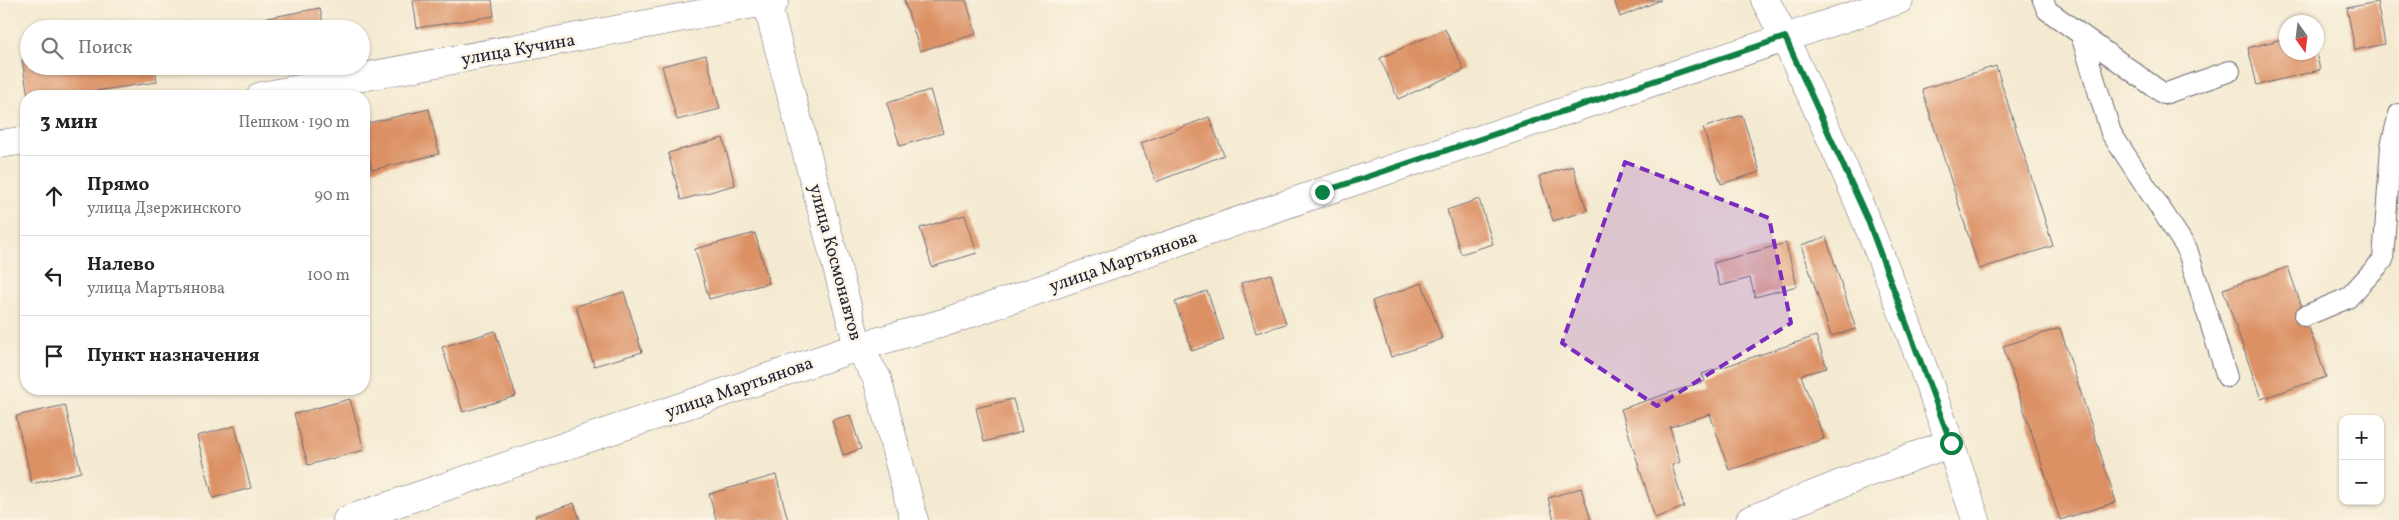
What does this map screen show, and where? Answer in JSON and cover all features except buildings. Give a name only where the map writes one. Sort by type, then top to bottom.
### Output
[{"type":"main road","points":[[1765,0],[1785,37],[1867,218],[1951,443],[1976,520]]},
{"type":"main road","name":"улица Мартьянова","points":[[347,520],[858,347],[943,323],[1322,192],[1899,0]]},
{"type":"main road","name":"улица Кучина","points":[[293,90],[769,1]]},
{"type":"main road","name":"улица Космонавтов","points":[[769,1],[858,347],[876,378],[914,520]]},
{"type":"main road","points":[[0,144],[20,141]]},
{"type":"main road","points":[[1750,520],[1868,473],[1951,443]]},
{"type":"lane","points":[[2043,0],[2047,10],[2164,94],[2230,71]]},
{"type":"lane","points":[[2082,35],[2111,133],[2187,249],[2227,377]]},
{"type":"lane","points":[[2305,316],[2348,298],[2383,260],[2391,146],[2399,114]]},
{"type":"lane","points":[[2378,266],[2399,266]]},
{"type":"highlighted area","points":[[1625,162],[1769,218],[1791,323],[1657,406],[1562,343]]},
{"type":"route","points":[[1322,192],[1785,37],[1867,218],[1951,443]]}]
